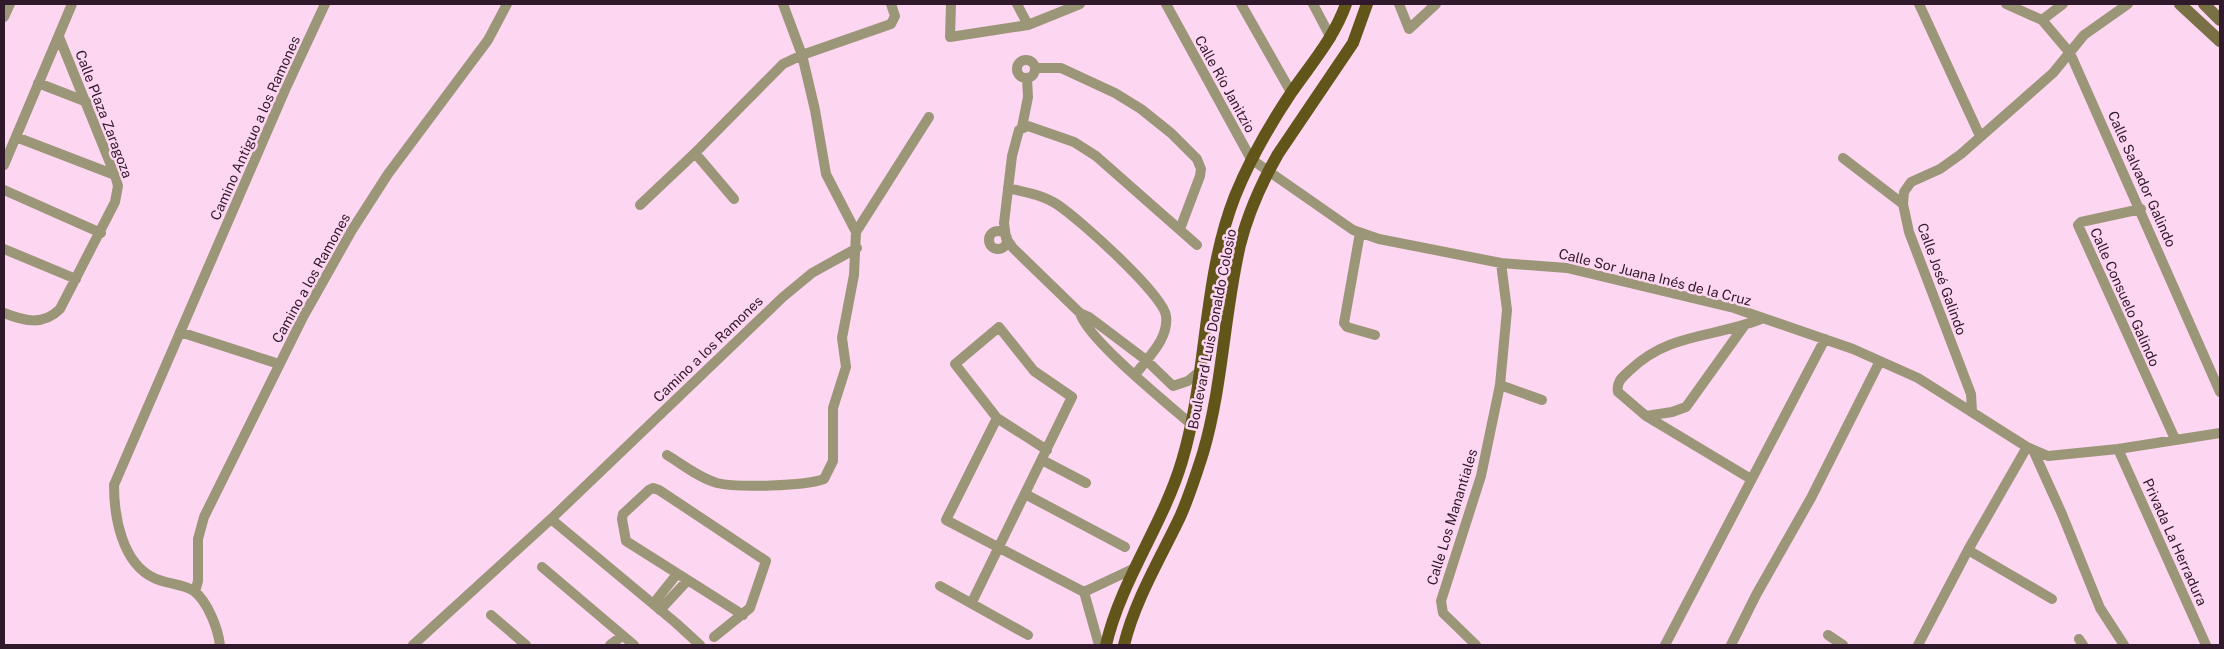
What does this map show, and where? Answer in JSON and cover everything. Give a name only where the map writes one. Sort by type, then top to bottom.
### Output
[{"type":"main road","name":"Boulevard Luis Donaldo Colosio","points":[[1106,645],[1118,608],[1169,498],[1182,462],[1192,425],[1218,253],[1235,196],[1260,141],[1291,92],[1331,38],[1346,4]]},
{"type":"main road","name":"Boulevard Luis Donaldo Colosio","points":[[1124,645],[1148,583],[1180,515],[1203,452],[1211,421],[1240,244],[1250,214],[1267,173],[1287,138],[1337,69],[1353,42],[1367,4]]},
{"type":"main road","points":[[2180,4],[2220,40]]},
{"type":"main road","points":[[2204,4],[2220,20]]},
{"type":"street","points":[[4,17],[10,4]]},
{"type":"street","points":[[4,165],[72,4]]},
{"type":"street","name":"Camino Antiguo a los Ramones","points":[[194,592],[155,578],[144,572],[135,563],[125,547],[114,496],[114,485],[285,90],[325,4]]},
{"type":"street","name":"Camino a los Ramones","points":[[194,592],[198,581],[198,539],[204,517],[303,316],[374,195],[402,154],[488,40],[507,4]]},
{"type":"street","points":[[666,455],[717,483],[793,485],[824,478],[833,461],[833,408],[846,367],[842,338],[854,275],[857,248],[856,232],[826,174],[802,55],[783,4]]},
{"type":"street","points":[[640,204],[695,153],[776,69],[802,55],[891,24],[895,16],[891,4]]},
{"type":"street","points":[[951,4],[950,36],[1028,25],[1080,4]]},
{"type":"street","points":[[1017,4],[1028,25]]},
{"type":"street","name":"Calle Río Janitzio","points":[[1166,4],[1251,160],[1267,173]]},
{"type":"street","points":[[1241,4],[1291,92]]},
{"type":"street","points":[[1313,4],[1331,38]]},
{"type":"street","points":[[1400,4],[1409,29],[1436,4]]},
{"type":"street","points":[[1920,4],[1980,136]]},
{"type":"street","name":"Calle Salvador Galindo","points":[[2006,4],[2042,20],[2070,53],[2216,373],[2220,392]]},
{"type":"street","points":[[2042,20],[2063,4]]},
{"type":"street","points":[[1843,158],[1902,204],[1904,192],[1911,182],[1952,161],[2053,73],[2084,35],[2128,4]]},
{"type":"street","name":"Calle Plaza Zaragoza","points":[[4,313],[19,319],[40,320],[54,316],[60,309],[116,202],[118,186],[115,175],[87,102],[59,37]]},
{"type":"street","points":[[1028,60],[1036,68],[1035,74],[1027,79],[1021,77],[1018,72],[1019,63],[1028,60]]},
{"type":"street","points":[[1036,68],[1062,68],[1115,93],[1171,132],[1197,159],[1201,169],[1200,176],[1180,229]]},
{"type":"street","points":[[1027,79],[1028,97],[1022,127],[1019,130],[1012,156],[1004,223],[1006,238],[1013,248],[1080,313],[1089,317],[1146,360],[1173,386]]},
{"type":"street","points":[[38,83],[87,102]]},
{"type":"street","points":[[856,232],[929,117]]},
{"type":"street","points":[[1022,127],[1033,126],[1074,142],[1096,156],[1197,245]]},
{"type":"street","points":[[16,136],[115,175]]},
{"type":"street","points":[[695,153],[734,199]]},
{"type":"street","name":"Calle Sor Juana Inés de la Cruz","points":[[1267,173],[1360,233],[1379,239],[1501,263],[1567,268],[1734,308],[1761,319],[1825,339],[1918,378],[2030,448]]},
{"type":"street","points":[[1008,188],[1034,194],[1059,205],[1111,250],[1154,293],[1164,308],[1166,326],[1164,336],[1135,375]]},
{"type":"street","points":[[4,190],[101,233]]},
{"type":"street","name":"Calle José Galindo","points":[[1902,204],[1918,258],[1971,394],[1972,411]]},
{"type":"street","name":"Calle Consuelo Galindo","points":[[2141,209],[2081,222],[2078,226],[2175,439]]},
{"type":"street","points":[[1360,233],[1344,323],[1347,327],[1375,335]]},
{"type":"street","name":"Camino a los Ramones","points":[[413,645],[551,518],[783,297],[812,273],[857,248]]},
{"type":"street","points":[[4,249],[76,279]]},
{"type":"street","name":"Calle Los Manantiales","points":[[1476,645],[1443,613],[1441,601],[1481,476],[1500,384],[1507,310],[1501,263]]},
{"type":"street","points":[[1080,313],[1084,325],[1135,375],[1192,425]]},
{"type":"street","points":[[1751,479],[1646,416],[1618,392],[1617,388],[1620,380],[1641,359],[1681,339],[1744,326],[1761,319]]},
{"type":"street","points":[[1646,416],[1672,412],[1686,407],[1744,326]]},
{"type":"street","points":[[972,602],[1047,450],[1072,397],[1034,371],[999,328],[955,364],[997,418],[1047,450]]},
{"type":"street","points":[[180,332],[279,364]]},
{"type":"street","points":[[1665,645],[1825,339]]},
{"type":"street","points":[[1731,645],[1756,595],[1811,498],[1880,361]]},
{"type":"street","points":[[1162,399],[1173,386],[1188,381],[1200,371]]},
{"type":"street","points":[[1500,384],[1542,400]]},
{"type":"street","points":[[997,418],[946,520],[1084,592],[1099,645]]},
{"type":"street","points":[[2030,448],[2048,456],[2059,457],[2220,434]]},
{"type":"street","points":[[1918,645],[1968,550],[2030,448]]},
{"type":"street","points":[[2030,448],[2062,514],[2100,608],[2124,645]]},
{"type":"street","name":"Privada La Herradura","points":[[2118,449],[2206,645]]},
{"type":"street","points":[[1042,460],[1086,483]]},
{"type":"street","points":[[714,637],[743,615],[750,608],[766,561],[659,490],[653,488],[623,514],[622,519],[626,541],[743,615]]},
{"type":"street","points":[[1025,494],[1125,547]]},
{"type":"street","points":[[551,518],[700,645]]},
{"type":"street","points":[[1968,550],[2052,599]]},
{"type":"street","points":[[542,567],[634,645]]},
{"type":"street","points":[[1084,592],[1135,568]]},
{"type":"street","points":[[657,607],[677,574]]},
{"type":"street","points":[[657,607],[687,581]]},
{"type":"street","points":[[940,586],[972,602],[1028,635]]},
{"type":"street","points":[[194,592],[213,618],[220,645]]},
{"type":"street","points":[[492,615],[526,645]]},
{"type":"street","points":[[1828,635],[1843,645]]},
{"type":"street","points":[[610,645],[622,636]]}]
